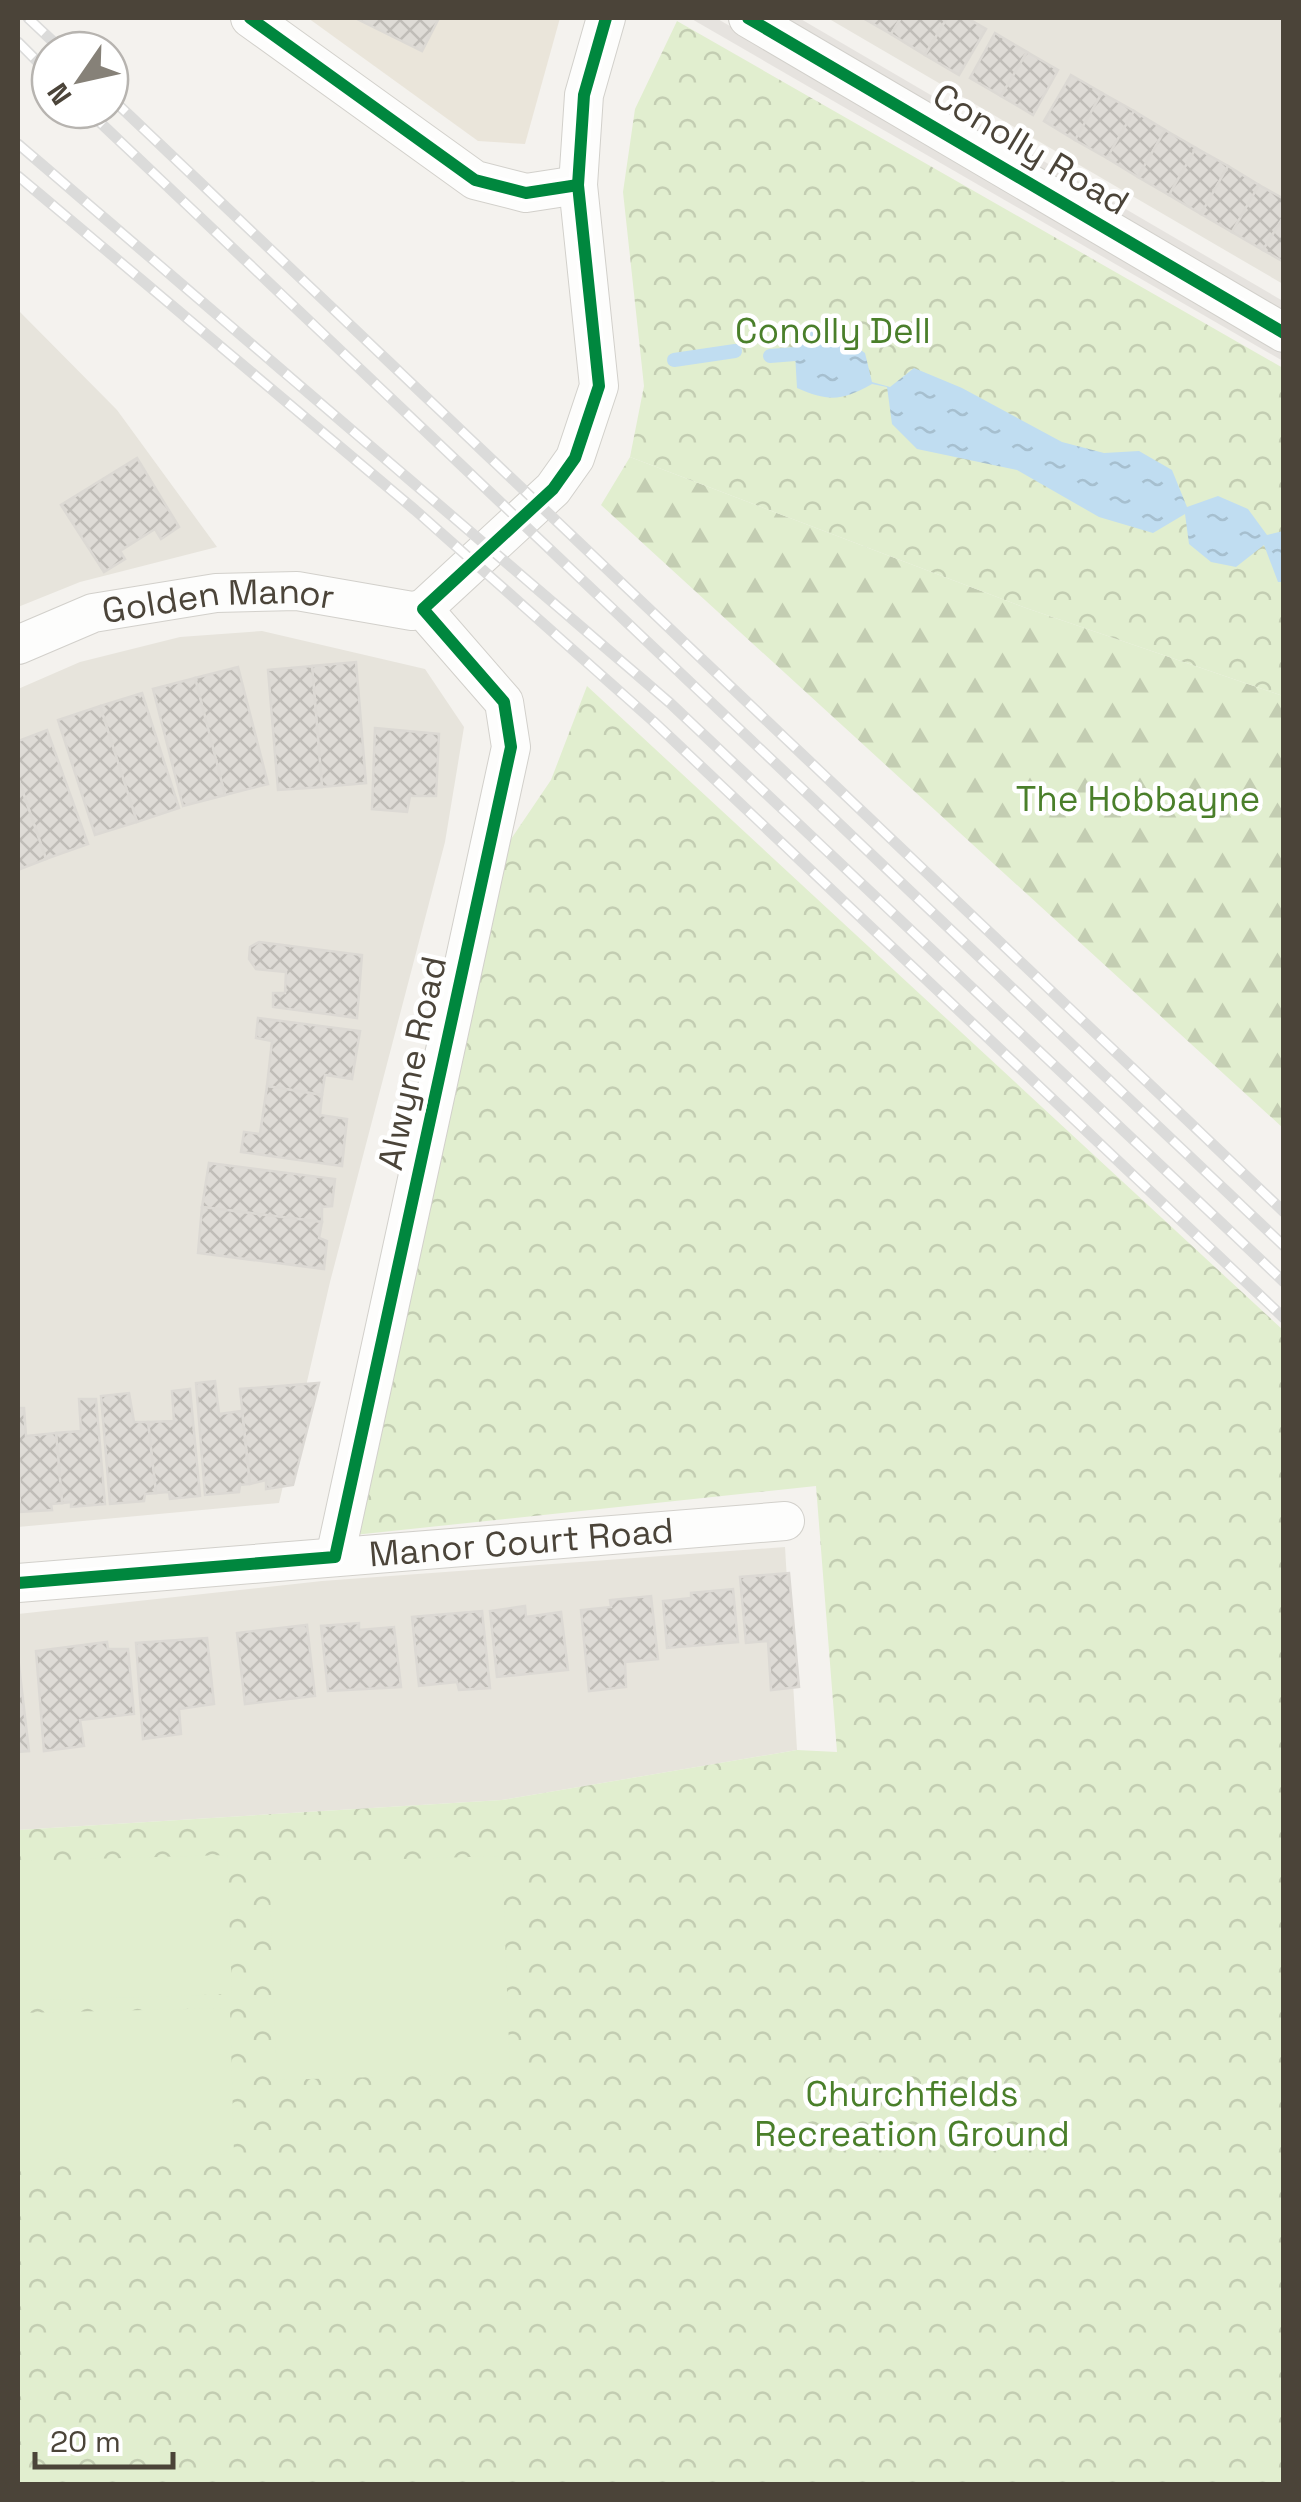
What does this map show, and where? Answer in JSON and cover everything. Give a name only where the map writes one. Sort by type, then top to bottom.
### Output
[{"type":"street","points":[[250,18],[475,180],[526,193],[578,185]]},
{"type":"street","points":[[423,609],[553,489],[576,458],[600,386],[578,185],[584,96],[606,18]]},
{"type":"street","name":"Conolly Road","points":[[748,18],[1284,333]]},
{"type":"street","name":"Golden Manor","points":[[18,644],[93,613],[216,593],[297,591],[412,611],[423,609]]},
{"type":"street","name":"Alwyne Road","points":[[335,1556],[511,747],[504,702],[423,609]]},
{"type":"street","name":"Manor Court Road","points":[[18,1583],[786,1521]]},
{"type":"shaded area","points":[[308,18],[560,18],[525,144],[478,141]]},
{"type":"shaded area","points":[[690,18],[716,18],[1283,346],[1283,361]]},
{"type":"shaded area","points":[[772,18],[799,18],[1283,301],[1283,316]]},
{"type":"shaded area","points":[[827,18],[1283,18],[1283,284],[831,20]]},
{"type":"shaded area","points":[[18,310],[117,410],[217,547],[80,582],[18,607]]},
{"type":"shaded area","points":[[262,631],[425,669],[464,727],[445,842],[330,1282],[279,1503],[18,1527],[18,689],[80,662],[180,637]]},
{"type":"shaded area","points":[[785,1547],[797,1750],[502,1800],[18,1830],[18,1614],[322,1581]]},
{"type":"green space","name":"Conolly Dell","points":[[677,21],[1283,368],[1283,696],[1026,608],[630,457],[644,386],[623,192],[635,109]]},
{"type":"green space","name":"The Hobbayne","points":[[630,457],[1026,608],[1283,696],[1283,1128],[601,505]]},
{"type":"green space","name":"Churchfields Recreation Ground","points":[[587,686],[1283,1330],[1283,2484],[18,2484],[18,1830],[502,1800],[797,1750],[837,1752],[816,1486],[354,1535],[507,845],[551,780]]},
{"type":"green space","points":[[227,1855],[232,1994],[18,2001],[18,1861]]},
{"type":"green space","points":[[502,1856],[510,2073],[277,2080],[269,1863]]},
{"type":"green space","points":[[230,2008],[234,2154],[18,2160],[18,2013]]},
{"type":"water","points":[[824,324],[865,353],[872,382],[890,387],[914,368],[962,388],[1062,442],[1104,453],[1139,451],[1172,470],[1187,507],[1218,496],[1248,509],[1267,535],[1283,531],[1283,582],[1278,582],[1264,545],[1236,567],[1211,562],[1189,544],[1185,514],[1153,533],[1099,517],[1017,470],[917,449],[892,424],[887,387],[872,384],[835,398],[797,388],[795,354],[803,332]]},
{"type":"building","points":[[355,18],[439,18],[422,51]]},
{"type":"building","points":[[863,18],[901,18],[891,34]]},
{"type":"building","points":[[901,18],[947,18],[925,55],[891,34]]},
{"type":"building","points":[[947,18],[967,18],[986,29],[959,75],[925,55]]},
{"type":"building","points":[[995,33],[1027,52],[1001,96],[970,78]]},
{"type":"building","points":[[1027,52],[1058,70],[1033,115],[1001,96]]},
{"type":"building","points":[[1071,75],[1102,93],[1075,140],[1044,121]]},
{"type":"building","points":[[1102,93],[1134,111],[1107,158],[1075,140]]},
{"type":"building","points":[[1134,111],[1165,130],[1138,177],[1107,158]]},
{"type":"building","points":[[1165,130],[1196,148],[1169,195],[1138,177]]},
{"type":"building","points":[[1196,148],[1228,166],[1201,214],[1169,195]]},
{"type":"building","points":[[1228,166],[1259,185],[1232,232],[1201,214]]},
{"type":"building","points":[[1259,185],[1284,199],[1284,216],[1263,250],[1232,232]]},
{"type":"building","points":[[1284,216],[1284,262],[1263,250]]},
{"type":"building","points":[[137,458],[179,527],[161,539],[155,529],[120,551],[125,559],[104,572],[61,505]]},
{"type":"building","points":[[356,662],[366,783],[322,787],[312,666]]},
{"type":"building","points":[[312,666],[322,787],[278,790],[268,670]]},
{"type":"building","points":[[238,667],[268,784],[225,795],[195,678]]},
{"type":"building","points":[[195,678],[225,795],[183,806],[153,689]]},
{"type":"building","points":[[142,693],[179,808],[137,822],[100,706]]},
{"type":"building","points":[[100,706],[137,822],[95,835],[58,720]]},
{"type":"building","points":[[375,728],[439,734],[436,796],[410,796],[407,812],[372,809]]},
{"type":"building","points":[[47,730],[88,844],[46,859],[18,778],[18,741]]},
{"type":"building","points":[[18,778],[46,859],[18,870]]},
{"type":"building","points":[[259,942],[362,955],[357,1018],[273,1007],[273,993],[285,993],[286,972],[256,969],[249,959],[250,947]]},
{"type":"building","points":[[258,1018],[360,1031],[352,1079],[325,1075],[322,1095],[267,1086],[272,1041],[256,1038]]},
{"type":"building","points":[[267,1086],[322,1095],[320,1115],[347,1119],[342,1166],[241,1152],[244,1132],[260,1134]]},
{"type":"building","points":[[209,1163],[335,1179],[332,1206],[322,1207],[322,1222],[202,1207]]},
{"type":"building","points":[[202,1207],[322,1222],[319,1238],[327,1241],[324,1269],[198,1253]]},
{"type":"building","points":[[215,1381],[219,1414],[242,1411],[250,1484],[240,1485],[239,1492],[205,1495],[196,1383]]},
{"type":"building","points":[[319,1383],[293,1485],[266,1489],[266,1480],[250,1484],[240,1389]]},
{"type":"building","points":[[190,1389],[200,1496],[170,1499],[169,1492],[156,1493],[148,1422],[174,1421],[172,1391]]},
{"type":"building","points":[[129,1393],[134,1422],[148,1422],[156,1493],[145,1494],[144,1501],[110,1504],[101,1396]]},
{"type":"building","points":[[79,1399],[96,1399],[105,1504],[71,1507],[71,1502],[62,1503],[56,1433],[81,1431]]},
{"type":"building","points":[[18,1408],[24,1408],[26,1436],[56,1433],[62,1503],[51,1504],[52,1510],[20,1512]]},
{"type":"building","points":[[789,1573],[799,1687],[771,1690],[768,1641],[746,1643],[740,1577]]},
{"type":"building","points":[[733,1589],[738,1642],[667,1648],[663,1601],[691,1598],[691,1593]]},
{"type":"building","points":[[651,1596],[658,1659],[625,1662],[626,1687],[589,1691],[581,1610],[611,1607],[610,1600]]},
{"type":"building","points":[[525,1606],[526,1617],[561,1612],[568,1670],[497,1677],[490,1611]]},
{"type":"building","points":[[482,1611],[490,1688],[459,1690],[457,1682],[419,1686],[412,1617]]},
{"type":"building","points":[[359,1623],[359,1630],[394,1627],[401,1687],[328,1691],[321,1626]]},
{"type":"building","points":[[307,1625],[315,1696],[245,1704],[237,1633]]},
{"type":"building","points":[[207,1638],[214,1704],[179,1709],[181,1734],[143,1739],[136,1643]]},
{"type":"building","points":[[107,1642],[108,1649],[128,1649],[134,1714],[80,1720],[84,1746],[44,1751],[36,1651]]},
{"type":"building","points":[[18,1657],[29,1751],[18,1752]]},
{"type":"waterway","points":[[674,360],[735,351]]},
{"type":"waterway","points":[[770,356],[795,354]]},
{"type":"railway","points":[[28,18],[41,30]]},
{"type":"railway","points":[[18,42],[30,54]]},
{"type":"railway","points":[[130,116],[1284,1212]]},
{"type":"railway","points":[[108,130],[1284,1246]]},
{"type":"railway","points":[[18,144],[670,703],[1284,1282]]},
{"type":"railway","points":[[18,176],[415,510],[653,721],[1284,1318]]},
{"type":"cycle path","points":[[250,18],[475,180],[526,193],[578,185]]},
{"type":"cycle path","points":[[18,1583],[335,1557],[511,747],[504,702],[423,609],[553,489],[575,458],[599,386],[578,185],[584,95],[606,18]]},
{"type":"cycle path","points":[[748,18],[1284,333]]}]
